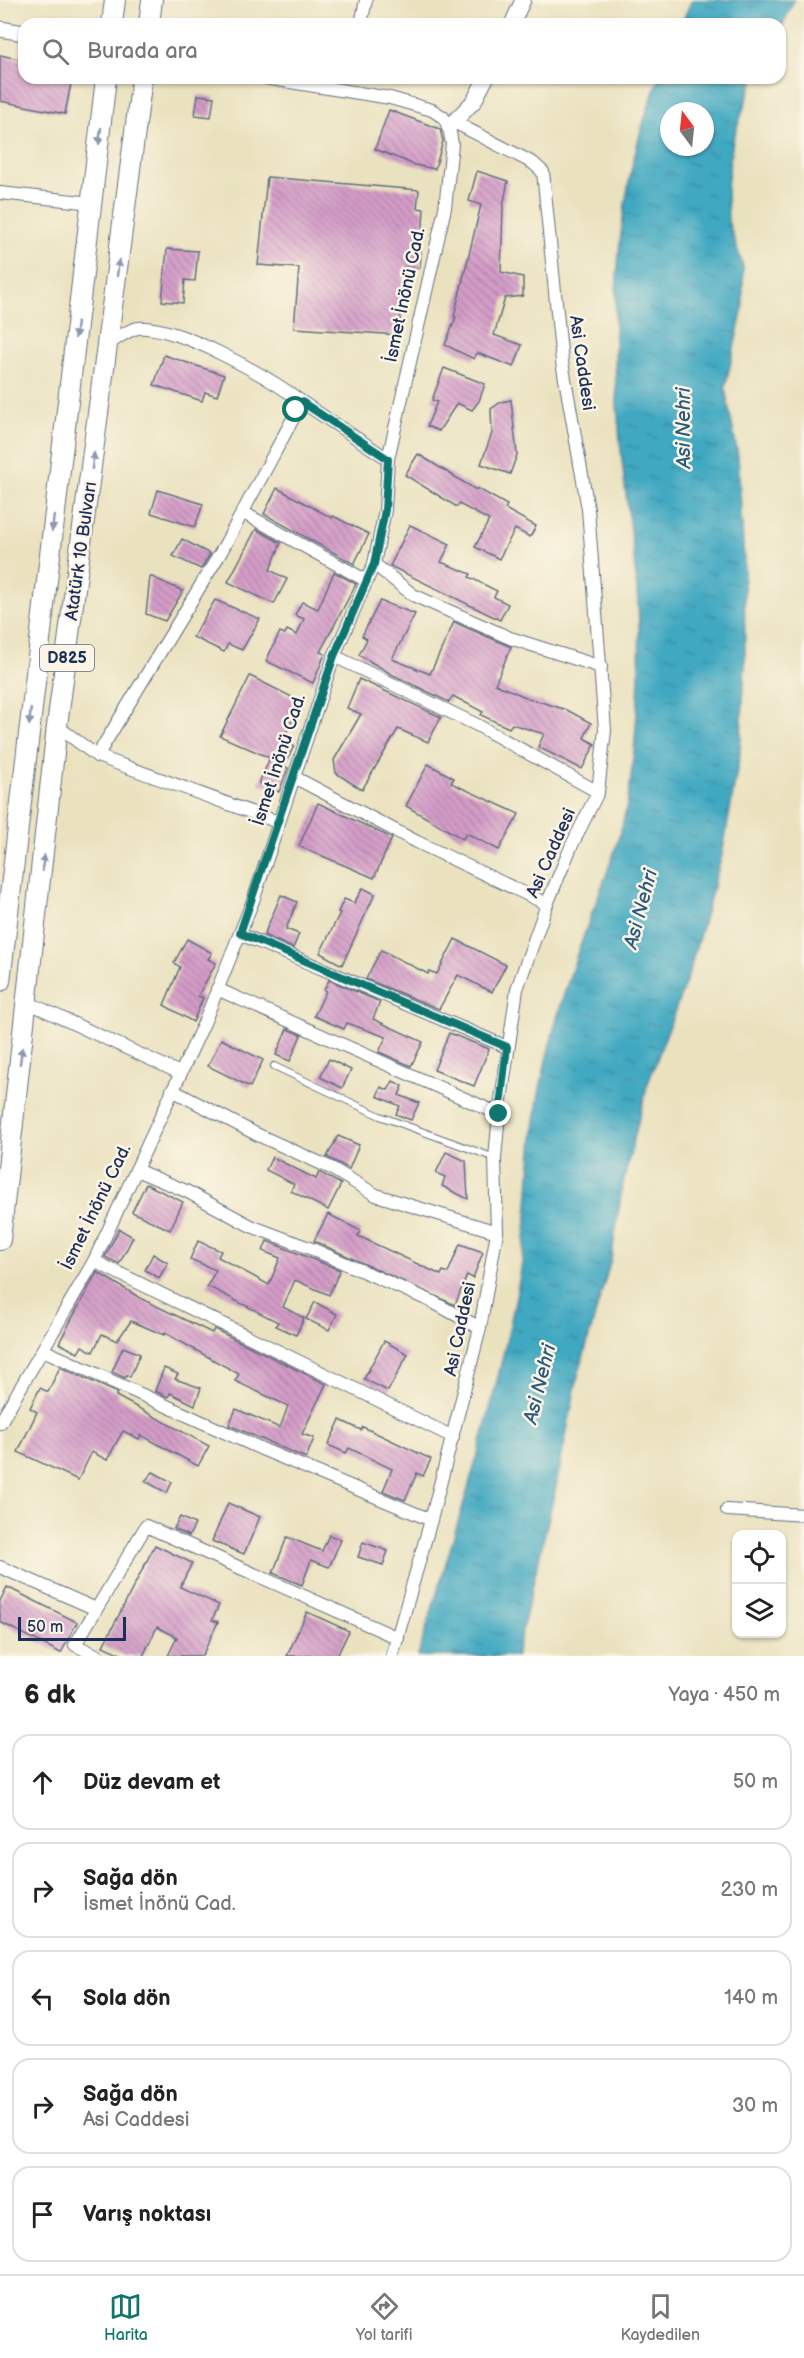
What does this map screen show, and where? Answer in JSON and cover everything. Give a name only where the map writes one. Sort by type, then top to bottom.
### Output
[{"type":"highway","points":[[113,18],[115,0]]},
{"type":"highway","points":[[150,18],[152,0]]},
{"type":"highway","name":"Atatürk 10 Bulvarı","points":[[0,981],[105,84]]},
{"type":"highway","name":"Atatürk 10 Bulvarı","points":[[0,1240],[57,726],[141,84]]},
{"type":"street","points":[[362,18],[366,0]]},
{"type":"street","points":[[515,18],[523,0]]},
{"type":"street","points":[[0,29],[18,32]]},
{"type":"street","points":[[301,84],[390,98],[432,110],[451,124],[474,101],[483,84]]},
{"type":"street","points":[[350,92],[351,84]]},
{"type":"street","name":"İsmet İnönü Cad.","points":[[0,1423],[94,1261],[217,989],[240,933],[334,656],[374,564],[385,510],[388,459],[445,207],[452,144],[451,124]]},
{"type":"street","name":"Asi Caddesi","points":[[392,1656],[431,1520],[480,1328],[497,1232],[495,1158],[507,1047],[517,990],[547,904],[598,792],[605,730],[588,509],[562,362],[543,172],[533,163],[451,124]]},
{"type":"street","points":[[0,193],[92,203]]},
{"type":"street","points":[[109,343],[137,328],[174,334],[280,385],[388,459]]},
{"type":"street","points":[[97,756],[221,552],[302,402]]},
{"type":"street","points":[[242,512],[367,581]]},
{"type":"street","points":[[374,564],[413,595],[510,638],[601,667]]},
{"type":"street","points":[[334,656],[477,725],[598,792]]},
{"type":"street","points":[[57,726],[97,756],[278,822]]},
{"type":"street","points":[[294,777],[417,842],[547,904]]},
{"type":"street","points":[[240,933],[507,1047]]},
{"type":"street","points":[[217,989],[499,1114]]},
{"type":"street","points":[[27,1002],[180,1073]]},
{"type":"street","points":[[172,1090],[256,1134],[330,1168],[376,1195],[497,1232]]},
{"type":"street","points":[[136,1170],[186,1191],[250,1226],[312,1249],[431,1301],[480,1328]]},
{"type":"street","points":[[94,1261],[453,1437]]},
{"type":"street","points":[[43,1350],[264,1450],[431,1520]]},
{"type":"street","points":[[727,1510],[804,1515]]},
{"type":"street","points":[[98,1656],[75,1645],[94,1608],[146,1526],[398,1638]]},
{"type":"street","points":[[0,1567],[94,1608]]},
{"type":"lane","points":[[274,1066],[380,1116],[495,1158]]},
{"type":"water","points":[[692,0],[794,0],[786,18],[684,18]]},
{"type":"water","name":"Asi Nehri","points":[[657,84],[752,84],[733,139],[727,187],[728,221],[743,266],[743,308],[725,388],[738,456],[744,563],[745,664],[740,753],[722,855],[689,973],[647,1086],[623,1183],[611,1259],[577,1379],[557,1482],[516,1656],[418,1656],[473,1470],[509,1328],[523,1256],[537,1104],[551,1040],[574,962],[614,852],[628,796],[638,700],[639,623],[616,386],[616,296],[625,206],[633,162]]},
{"type":"building","points":[[0,55],[18,59],[18,84],[71,84],[65,114],[0,101]]},
{"type":"building","points":[[198,95],[214,97],[211,117],[195,115]]},
{"type":"building","points":[[389,110],[440,129],[443,141],[435,169],[415,165],[375,149]]},
{"type":"building","points":[[477,171],[508,181],[503,206],[501,272],[523,277],[523,296],[505,298],[494,335],[522,345],[514,367],[477,353],[474,359],[445,345],[456,317],[454,316],[481,205],[469,201]]},
{"type":"building","points":[[267,177],[419,190],[417,208],[424,209],[420,268],[404,267],[399,335],[294,328],[299,268],[258,265]]},
{"type":"building","points":[[167,249],[198,251],[195,281],[185,280],[183,303],[162,301]]},
{"type":"building","points":[[164,355],[224,375],[217,396],[205,392],[202,401],[154,385]]},
{"type":"building","points":[[444,368],[485,384],[479,401],[472,410],[457,403],[439,431],[427,426],[437,402],[432,400]]},
{"type":"building","points":[[511,400],[517,455],[510,474],[481,464],[492,433],[491,409],[501,402]]},
{"type":"building","points":[[418,454],[476,490],[477,488],[507,505],[505,509],[536,526],[530,537],[515,529],[499,559],[475,547],[489,520],[459,504],[457,507],[405,475]]},
{"type":"building","points":[[277,488],[332,518],[333,516],[369,534],[354,564],[264,514]]},
{"type":"building","points":[[158,490],[203,504],[195,527],[151,513]]},
{"type":"building","points":[[410,525],[450,544],[441,562],[471,574],[469,577],[497,591],[494,597],[508,604],[500,620],[390,566]]},
{"type":"building","points":[[256,529],[281,543],[270,570],[287,579],[274,604],[228,582]]},
{"type":"building","points":[[182,539],[210,554],[201,569],[173,556]]},
{"type":"building","points":[[334,572],[356,584],[320,652],[325,654],[313,683],[266,661],[280,632],[285,634],[287,630],[297,635],[304,619],[295,615],[302,602],[318,609]]},
{"type":"building","points":[[150,576],[183,591],[165,621],[146,614]]},
{"type":"building","points":[[215,600],[260,619],[242,650],[228,644],[224,652],[193,637]]},
{"type":"building","points":[[380,601],[415,614],[392,659],[430,674],[454,622],[511,647],[495,684],[528,698],[567,710],[591,723],[584,738],[595,744],[582,769],[538,747],[544,734],[512,724],[509,728],[481,715],[483,712],[453,696],[449,702],[393,675],[359,655],[367,639],[362,636]]},
{"type":"building","points":[[250,676],[302,702],[282,741],[294,746],[284,766],[288,768],[279,792],[259,783],[270,758],[220,736]]},
{"type":"building","points":[[359,679],[441,717],[428,742],[398,729],[362,790],[336,773],[334,760],[361,714],[347,708]]},
{"type":"building","points":[[428,764],[454,778],[451,783],[519,814],[499,850],[466,833],[463,839],[406,806]]},
{"type":"building","points":[[318,803],[392,838],[374,878],[299,846]]},
{"type":"building","points":[[363,888],[375,894],[342,965],[320,953],[340,913],[338,912],[344,899],[354,903]]},
{"type":"building","points":[[281,895],[297,902],[286,929],[299,934],[293,948],[264,935]]},
{"type":"building","points":[[187,939],[212,953],[208,959],[216,963],[198,996],[203,998],[193,1022],[164,1005],[180,967],[174,963]]},
{"type":"building","points":[[455,939],[506,965],[492,992],[458,975],[439,1009],[366,979],[381,950],[428,974],[429,971],[437,974]]},
{"type":"building","points":[[329,980],[380,1002],[373,1019],[423,1042],[411,1066],[379,1052],[386,1037],[347,1023],[344,1029],[314,1016]]},
{"type":"building","points":[[287,1029],[301,1035],[290,1061],[276,1055]]},
{"type":"building","points":[[449,1033],[489,1049],[474,1086],[434,1070]]},
{"type":"building","points":[[221,1039],[263,1060],[250,1087],[208,1066]]},
{"type":"building","points":[[329,1059],[351,1070],[342,1088],[320,1077]]},
{"type":"building","points":[[393,1081],[403,1086],[399,1095],[419,1103],[411,1120],[396,1114],[400,1106],[377,1096],[381,1087],[388,1090]]},
{"type":"building","points":[[338,1136],[359,1145],[349,1169],[327,1157]]},
{"type":"building","points":[[446,1152],[466,1161],[468,1199],[442,1186],[445,1177],[436,1173]]},
{"type":"building","points":[[272,1157],[316,1179],[319,1172],[341,1184],[328,1210],[291,1191],[294,1184],[266,1170]]},
{"type":"building","points":[[146,1184],[183,1202],[170,1230],[132,1212]]},
{"type":"building","points":[[328,1214],[361,1231],[358,1236],[441,1275],[443,1271],[448,1273],[460,1244],[483,1252],[473,1278],[467,1275],[455,1305],[314,1241]]},
{"type":"building","points":[[119,1229],[133,1237],[119,1264],[105,1257]]},
{"type":"building","points":[[198,1241],[221,1251],[218,1257],[269,1285],[280,1258],[263,1251],[267,1241],[340,1270],[329,1295],[295,1280],[283,1307],[304,1318],[296,1335],[276,1326],[278,1322],[207,1286],[216,1270],[190,1259]]},
{"type":"building","points":[[153,1254],[168,1263],[159,1278],[145,1270]]},
{"type":"building","points":[[97,1272],[142,1299],[212,1333],[214,1329],[326,1384],[302,1434],[314,1438],[306,1458],[229,1425],[236,1409],[280,1428],[288,1406],[235,1381],[239,1374],[165,1333],[164,1335],[131,1321],[117,1341],[102,1334],[93,1352],[82,1346],[78,1353],[59,1343]]},
{"type":"building","points":[[315,1302],[337,1314],[329,1330],[306,1319]]},
{"type":"building","points":[[384,1341],[408,1354],[388,1391],[364,1379]]},
{"type":"building","points":[[123,1347],[140,1354],[130,1377],[127,1375],[125,1378],[112,1372]]},
{"type":"building","points":[[60,1367],[118,1393],[116,1396],[209,1446],[198,1466],[141,1435],[139,1439],[123,1431],[107,1460],[92,1452],[78,1480],[18,1452],[37,1412],[30,1408],[40,1388],[48,1392]]},
{"type":"building","points":[[164,1368],[178,1374],[175,1379],[201,1388],[195,1405],[170,1393],[168,1397],[155,1391]]},
{"type":"building","points":[[340,1420],[361,1430],[363,1427],[431,1459],[423,1476],[417,1473],[405,1500],[383,1491],[392,1469],[349,1448],[346,1453],[328,1445]]},
{"type":"building","points":[[153,1472],[172,1482],[167,1493],[145,1481]]},
{"type":"building","points":[[228,1503],[260,1517],[244,1554],[212,1541]]},
{"type":"building","points":[[180,1517],[195,1524],[189,1536],[174,1529]]},
{"type":"building","points":[[329,1535],[341,1540],[329,1567],[311,1560],[302,1585],[273,1573],[287,1537],[322,1551]]},
{"type":"building","points":[[363,1542],[388,1551],[383,1565],[358,1557]]},
{"type":"building","points":[[155,1545],[192,1563],[180,1587],[219,1605],[212,1620],[218,1622],[202,1656],[168,1656],[177,1637],[157,1627],[143,1656],[125,1656],[103,1646]]},
{"type":"building","points":[[7,1587],[77,1622],[61,1653],[0,1622],[0,1601]]},
{"type":"building","points":[[307,1612],[349,1631],[337,1656],[287,1656]]},
{"type":"route","points":[[296,410],[302,402],[388,459],[385,510],[374,564],[334,656],[254,898],[240,933],[507,1047],[499,1114]]}]
